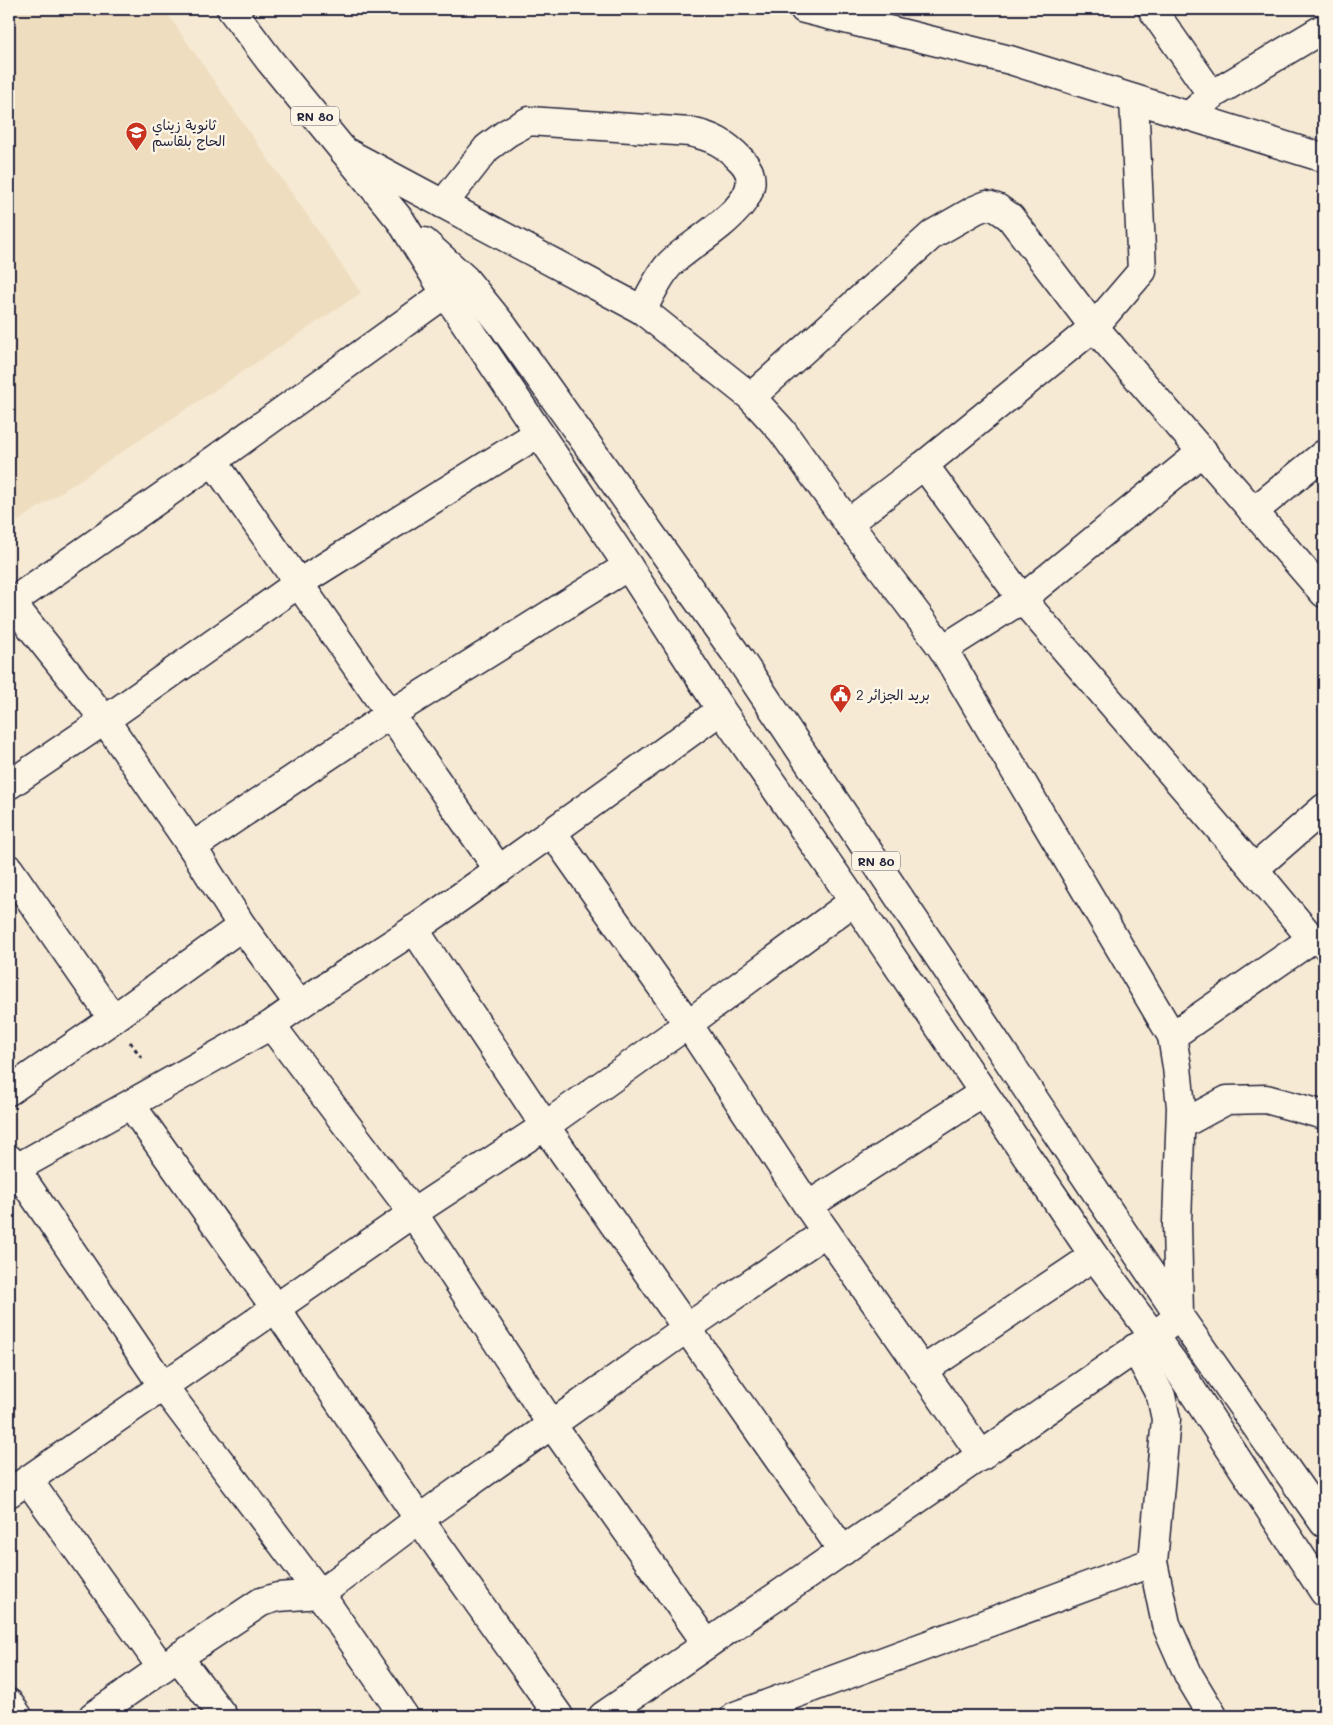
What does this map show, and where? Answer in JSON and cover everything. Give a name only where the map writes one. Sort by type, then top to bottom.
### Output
[{"type":"street","name":"RN 80","points":[[230,9],[270,62],[456,287],[539,433],[721,710],[854,901],[1094,1256],[1145,1342],[1183,1378],[1324,1592]]},
{"type":"street","points":[[804,9],[1010,60],[1324,158]]},
{"type":"street","points":[[892,9],[910,35]]},
{"type":"street","points":[[1152,9],[1212,95]]},
{"type":"street","points":[[1189,116],[1212,95],[1324,28]]},
{"type":"street","points":[[848,523],[924,465],[1094,327],[1142,271],[1134,99]]},
{"type":"street","points":[[443,204],[487,148],[507,133],[530,121],[690,132],[710,136],[733,152],[746,166],[750,186],[746,198],[730,216],[678,255],[668,266],[642,310]]},
{"type":"street","points":[[344,151],[642,310],[751,397],[782,431],[848,523],[943,649],[1172,1036],[1177,1067],[1181,1125],[1177,1223],[1179,1316],[982,1456],[603,1716]]},
{"type":"street","points":[[751,397],[933,234],[975,210],[987,206],[997,208],[1010,217],[1094,327],[1324,593]]},
{"type":"street","name":"RN 80","points":[[456,287],[503,326],[739,658],[1179,1316],[1324,1523]]},
{"type":"street","points":[[299,1004],[242,926],[192,847],[105,720],[10,603],[456,287]]},
{"type":"street","points":[[9,785],[105,720],[299,583],[539,433]]},
{"type":"street","points":[[943,649],[1022,599],[1203,451]]},
{"type":"street","points":[[1253,512],[1324,454]]},
{"type":"street","points":[[212,461],[499,870]]},
{"type":"street","points":[[924,465],[1022,599],[1318,942],[1172,1036]]},
{"type":"street","points":[[192,847],[389,715],[628,566]]},
{"type":"street","points":[[404,1716],[320,1594],[164,1386],[12,1164],[131,1105],[271,1025],[299,1004],[414,929],[499,870],[721,710]]},
{"type":"street","points":[[1254,869],[1324,808]]},
{"type":"street","points":[[552,832],[688,1024],[808,1206],[982,1456]]},
{"type":"street","points":[[9,869],[113,1019]]},
{"type":"street","points":[[223,1716],[170,1663],[18,1486],[276,1309],[413,1212],[545,1126],[688,1024],[854,901]]},
{"type":"street","points":[[9,1091],[242,926]]},
{"type":"street","points":[[414,929],[545,1126],[843,1551]]},
{"type":"street","points":[[271,1025],[413,1212],[552,1425],[707,1644]]},
{"type":"street","points":[[808,1206],[983,1093]]},
{"type":"street","points":[[1181,1125],[1227,1100],[1266,1099],[1324,1115]]},
{"type":"street","points":[[131,1105],[276,1309],[419,1519],[559,1716]]},
{"type":"street","points":[[93,1716],[261,1602],[278,1597],[320,1594],[419,1519],[686,1328],[826,1232]]},
{"type":"street","points":[[922,1371],[1094,1256]]},
{"type":"street","points":[[1145,1342],[1166,1419],[1153,1562],[1166,1624],[1189,1676],[1213,1716]]},
{"type":"street","points":[[734,1716],[1153,1562]]},
{"type":"street","points":[[9,1703],[18,1716]]},
{"type":"path","points":[[113,1019],[145,1063]]},
{"type":"shaded area","name":"ثانوية زيناي الحاج بلقاسم","points":[[9,9],[164,9],[361,293],[9,527]]},
{"type":"place","name":"ثانوية زيناي الحاج بلقاسم","points":[[136,151]]},
{"type":"place","name":"بريد الجزائر 2","points":[[840,713]]}]
